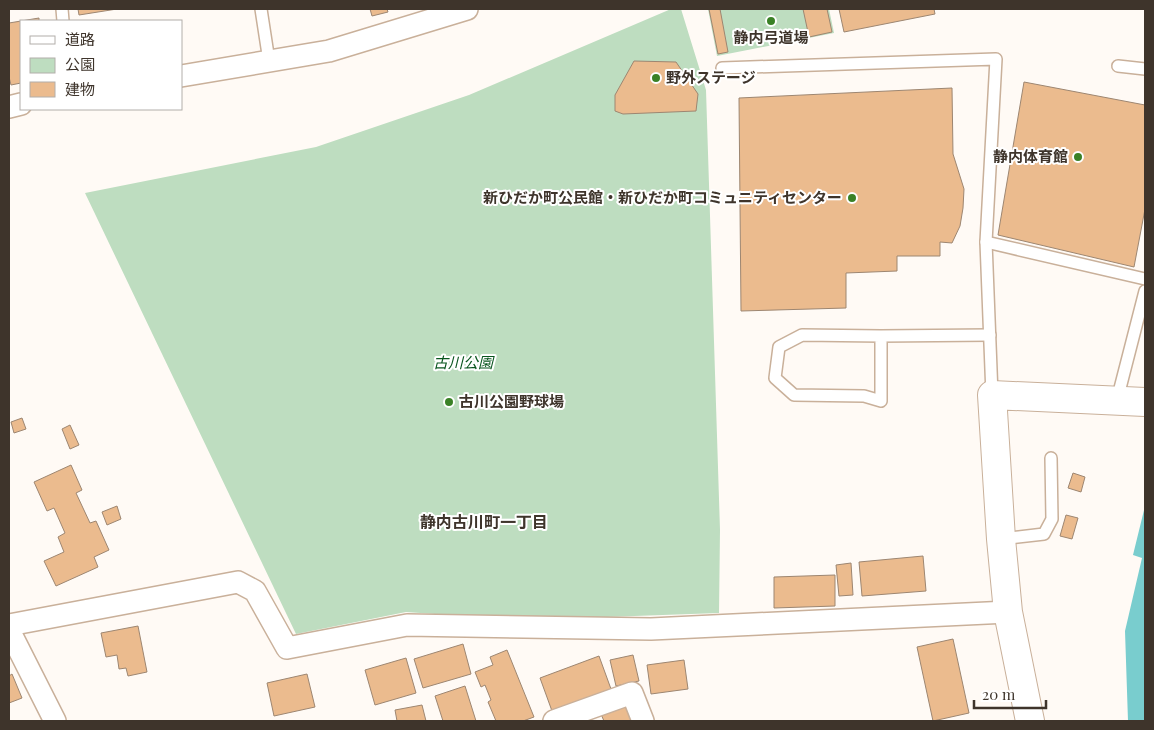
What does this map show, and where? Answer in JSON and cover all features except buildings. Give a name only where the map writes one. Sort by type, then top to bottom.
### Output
[{"type":"street","points":[[182,76],[330,50],[467,9]]},
{"type":"street","points":[[1030,721],[1008,612],[1000,539],[992,395],[1145,402]]},
{"type":"street","points":[[9,625],[238,582],[256,591],[287,648],[407,626],[651,629],[1008,612]]},
{"type":"street","points":[[9,630],[54,721]]},
{"type":"street","points":[[554,721],[632,693],[643,721]]},
{"type":"lane","points":[[261,9],[269,61]]},
{"type":"lane","points":[[722,68],[996,59],[986,242],[992,395]]},
{"type":"lane","points":[[1118,66],[1145,69]]},
{"type":"lane","points":[[986,242],[1145,279]]},
{"type":"lane","points":[[1117,400],[1145,291]]},
{"type":"lane","points":[[881,336],[881,401],[864,396],[794,395],[775,378],[779,347],[802,335],[990,335]]},
{"type":"lane","points":[[1000,539],[1044,534],[1052,520],[1051,458]]},
{"type":"green space","name":"古川公園","points":[[671,9],[681,9],[706,90],[720,530],[719,613],[522,620],[406,612],[296,634],[85,193],[316,147],[469,95]]},
{"type":"green space","name":"静内弓道場","points":[[708,9],[829,9],[834,33],[717,56]]},
{"type":"water","points":[[1145,506],[1145,721],[1128,721],[1125,631],[1142,558],[1133,555]]},
{"type":"place","name":"静内弓道場","points":[[771,21]]},
{"type":"place","name":"野外ステージ","points":[[656,78]]},
{"type":"place","name":"静内体育館","points":[[1078,157]]},
{"type":"place","name":"新ひだか町公民館・新ひだか町コミュニティセンター","points":[[852,198]]},
{"type":"place","name":"古川公園野球場","points":[[449,402]]},
{"type":"district","name":"静内古川町一丁目","points":[[484,522]]}]
